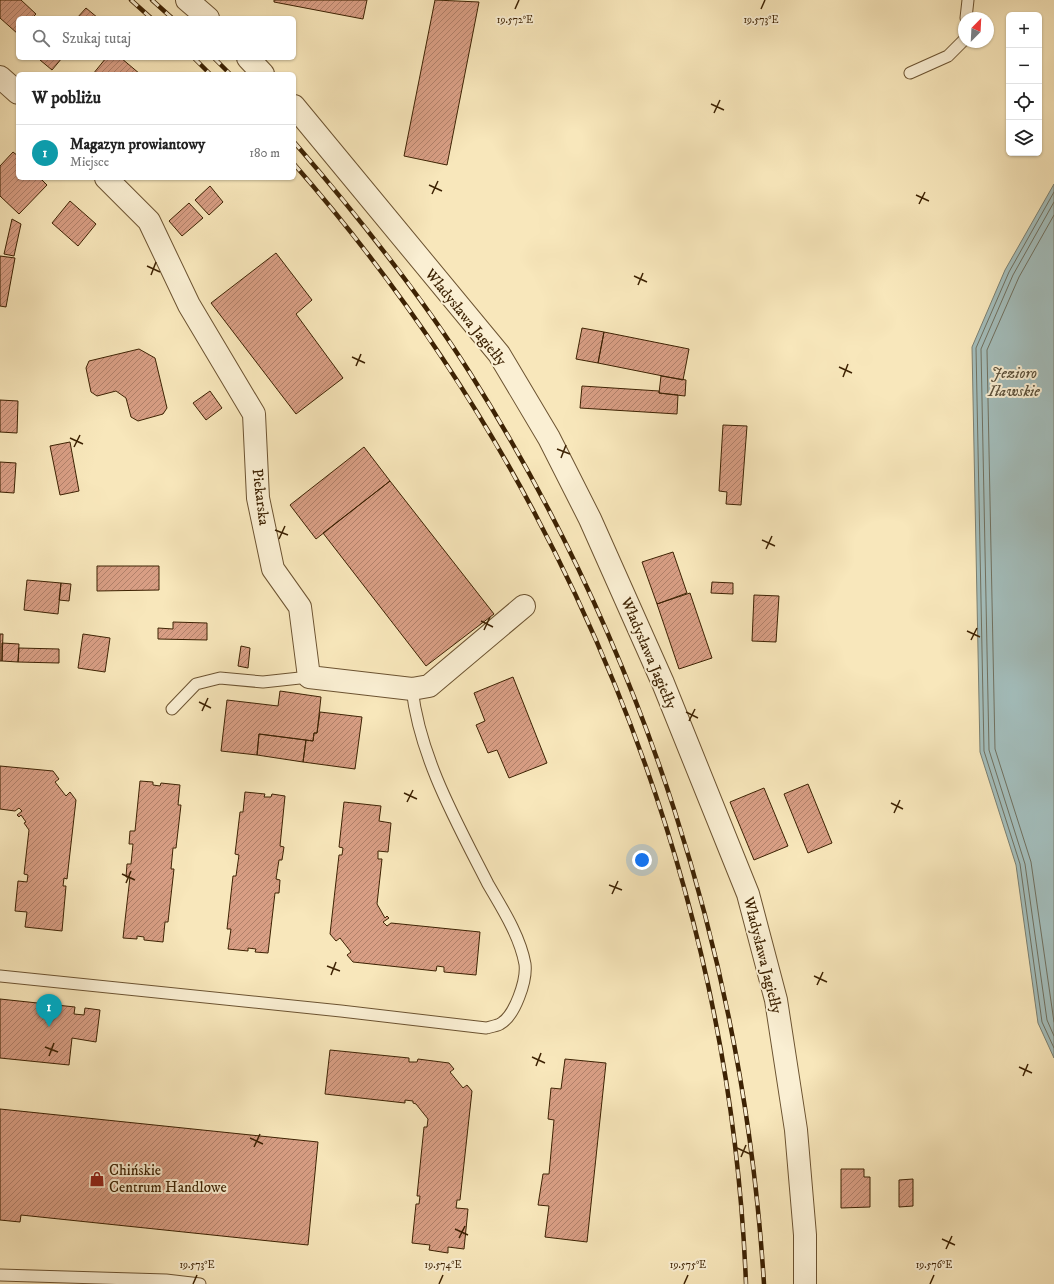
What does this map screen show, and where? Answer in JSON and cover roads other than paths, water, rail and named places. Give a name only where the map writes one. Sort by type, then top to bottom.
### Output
[{"type":"street","points":[[187,0],[206,16]]},
{"type":"street","points":[[250,60],[261,72]]},
{"type":"street","points":[[0,77],[16,91]]},
{"type":"street","name":"Władysława Jagiełły","points":[[296,108],[499,354],[549,438],[590,519],[663,683],[748,894],[776,1000],[796,1130],[805,1235],[805,1284]]},
{"type":"street","name":"Piekarska","points":[[108,180],[149,221],[189,305],[254,414],[258,498],[273,569],[300,607],[309,677]]},
{"type":"street","points":[[309,677],[412,689],[429,686],[524,606]]},
{"type":"lane","points":[[967,12],[968,0]]},
{"type":"lane","points":[[910,73],[948,56],[958,46]]},
{"type":"lane","points":[[172,709],[196,684],[202,682],[220,678],[263,682],[309,677]]},
{"type":"lane","points":[[0,976],[341,1011],[486,1028],[501,1023],[516,1005],[523,982],[525,966],[524,960],[499,904],[445,801],[415,714],[412,689]]},
{"type":"lane","points":[[0,1275],[166,1280],[200,1284]]},
{"type":"water","name":"Jezioro Iławskie","points":[[1054,184],[1054,1058],[1038,1023],[1016,865],[980,752],[972,347],[1005,270]]},
{"type":"railway","points":[[131,0],[149,16]]},
{"type":"railway","points":[[152,0],[170,16]]},
{"type":"railway","points":[[196,60],[208,72]]},
{"type":"railway","points":[[216,60],[228,72]]},
{"type":"railway","points":[[296,144],[341,197],[386,254],[408,283],[470,373],[531,478],[586,586],[634,696],[674,810],[708,926],[734,1044],[753,1163],[764,1284]]},
{"type":"railway","points":[[296,166],[390,284],[476,412],[551,546],[615,686],[667,830],[707,979],[733,1131],[746,1284]]},
{"type":"place","name":"Magazyn prowiantowy","points":[[49,1027]]},
{"type":"place","name":"Chińskie Centrum Handlowe","points":[[97,1179]]}]
